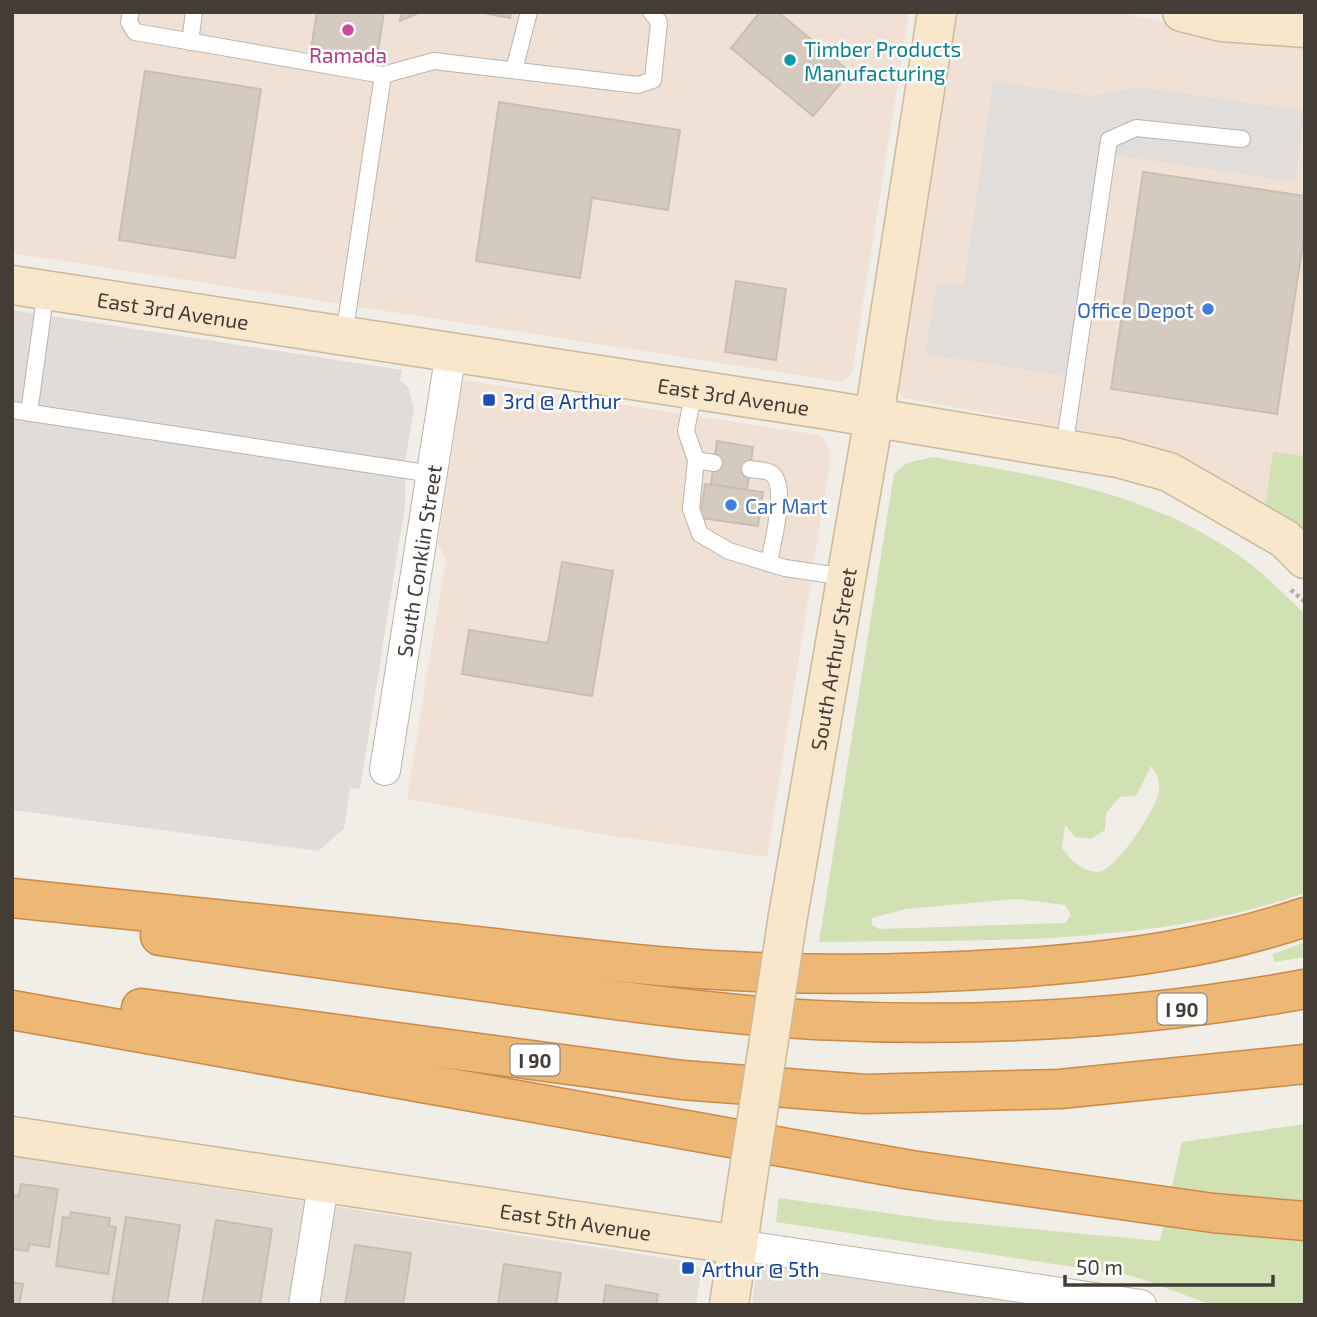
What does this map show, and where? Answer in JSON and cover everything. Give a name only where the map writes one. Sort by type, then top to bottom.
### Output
[{"type":"highway","points":[[12,898],[734,971],[948,972],[1112,962],[1252,935],[1305,917]]},
{"type":"highway","name":"I 90","points":[[12,916],[709,1012],[904,1022],[1059,1020],[1166,1011],[1305,989]]},
{"type":"highway","name":"I 90","points":[[12,991],[682,1080],[865,1094],[1060,1089],[1305,1064]]},
{"type":"highway","points":[[12,1010],[897,1167],[1129,1202],[1259,1219],[1305,1221]]},
{"type":"main road","name":"South Arthur Street","points":[[729,1305],[788,916],[874,417],[937,12]]},
{"type":"main road","points":[[1182,12],[1222,22],[1305,28]]},
{"type":"main road","name":"East 3rd Avenue","points":[[29,288],[874,417],[1118,458],[1169,472],[1285,539],[1294,571]]},
{"type":"main road","name":"East 5th Avenue","points":[[12,1136],[323,1185],[738,1245]]},
{"type":"street","name":"South Conklin Street","points":[[385,770],[451,352]]},
{"type":"street","points":[[304,1305],[323,1185]]},
{"type":"street","name":"East 5th Avenue","points":[[738,1245],[1141,1305]]},
{"type":"lane","points":[[131,12],[129,22],[135,32],[383,75],[434,61],[638,85],[653,80],[659,22],[651,12]]},
{"type":"lane","points":[[190,42],[194,12]]},
{"type":"lane","points":[[514,71],[529,12]]},
{"type":"lane","points":[[344,336],[383,75]]},
{"type":"lane","points":[[1064,449],[1110,139],[1136,128],[1242,139]]},
{"type":"lane","points":[[29,288],[29,413]]},
{"type":"lane","points":[[694,390],[686,431],[695,460],[691,509],[700,534],[729,551],[769,563],[846,578]]},
{"type":"lane","points":[[12,410],[432,474]]},
{"type":"lane","points":[[695,460],[714,463]]},
{"type":"lane","points":[[750,469],[770,472],[778,480],[779,500],[769,563]]},
{"type":"path","points":[[1294,571],[1305,601]]},
{"type":"shaded area","points":[[12,12],[909,12],[852,373],[843,382],[12,253]]},
{"type":"shaded area","points":[[958,12],[1117,12],[1221,35],[1305,47],[1305,456],[1273,453],[1265,506],[1177,459],[1116,437],[904,398],[899,393],[898,385]]},
{"type":"shaded area","points":[[993,81],[1092,96],[1139,87],[1305,111],[1295,182],[1115,155],[1081,378],[925,354],[937,283],[964,285]]},
{"type":"shaded area","points":[[12,310],[402,370],[400,380],[408,387],[414,408],[405,462],[405,505],[360,789],[350,788],[344,829],[318,851],[12,810]]},
{"type":"shaded area","points":[[463,380],[819,435],[827,443],[831,456],[767,857],[612,836],[407,799],[446,558],[438,544]]},
{"type":"shaded area","points":[[12,1156],[691,1262],[698,1266],[701,1273],[696,1305],[12,1305]]},
{"type":"shaded area","points":[[764,1264],[1067,1305],[752,1305],[756,1277]]},
{"type":"green space","points":[[1273,452],[1305,456],[1305,537],[1265,506]]},
{"type":"green space","points":[[933,457],[1052,480],[1128,500],[1201,532],[1237,554],[1305,614],[1305,893],[1246,911],[1125,932],[1003,940],[819,942],[894,474],[907,463]],"holes":[[[1151,766],[1158,778],[1159,791],[1151,811],[1134,838],[1105,870],[1086,870],[1077,864],[1062,848],[1065,825],[1075,837],[1091,839],[1105,830],[1106,813],[1120,797],[1136,796]],[[1016,899],[1065,905],[1071,915],[1065,923],[879,929],[872,925],[872,918],[906,909]]]},
{"type":"green space","points":[[1305,942],[1305,957],[1274,962],[1273,954]]},
{"type":"green space","points":[[1305,1124],[1305,1305],[1212,1305],[1133,1276],[776,1222],[779,1198],[937,1220],[1160,1241],[1182,1142]]},
{"type":"building","name":"Ramada","points":[[317,12],[384,12],[377,58],[347,53],[345,65],[325,62],[327,51],[311,49]]},
{"type":"building","name":"Ramada","points":[[397,12],[421,12],[400,21],[401,13]]},
{"type":"building","points":[[478,12],[511,12],[510,18]]},
{"type":"building","name":"Timber Products Manufacturing","points":[[760,12],[778,12],[850,72],[813,116],[731,48]]},
{"type":"building","points":[[145,71],[261,89],[235,258],[119,240]]},
{"type":"building","points":[[499,102],[680,130],[668,210],[592,198],[580,278],[476,261]]},
{"type":"building","name":"Office Depot","points":[[1143,172],[1305,196],[1305,230],[1277,414],[1111,389]]},
{"type":"building","points":[[736,281],[786,289],[776,360],[725,352]]},
{"type":"building","points":[[717,441],[753,447],[747,490],[711,484]]},
{"type":"building","name":"Car Mart","points":[[705,484],[763,492],[758,526],[700,518]]},
{"type":"building","points":[[562,562],[613,571],[592,696],[462,674],[469,630],[548,643]]},
{"type":"building","points":[[21,1184],[58,1189],[49,1247],[29,1244],[28,1251],[12,1249],[12,1195],[19,1196]]},
{"type":"building","points":[[71,1212],[110,1218],[109,1226],[116,1227],[108,1274],[56,1266],[63,1217],[70,1218]]},
{"type":"building","points":[[126,1217],[180,1225],[167,1305],[112,1305]]},
{"type":"building","points":[[216,1220],[272,1229],[260,1305],[202,1305]]},
{"type":"building","points":[[355,1245],[411,1253],[403,1305],[345,1305]]},
{"type":"building","points":[[504,1264],[561,1273],[556,1305],[498,1305]]},
{"type":"building","points":[[12,1282],[23,1284],[19,1305],[12,1305]]},
{"type":"building","points":[[606,1285],[658,1294],[656,1305],[603,1305]]},
{"type":"place","name":"Ramada","points":[[348,30]]},
{"type":"place","name":"Timber Products Manufacturing","points":[[790,60]]},
{"type":"place","name":"Office Depot","points":[[1208,309]]},
{"type":"place","name":"3rd @ Arthur","points":[[489,400]]},
{"type":"place","name":"Car Mart","points":[[731,505]]},
{"type":"place","name":"Arthur @ 5th","points":[[688,1268]]}]
